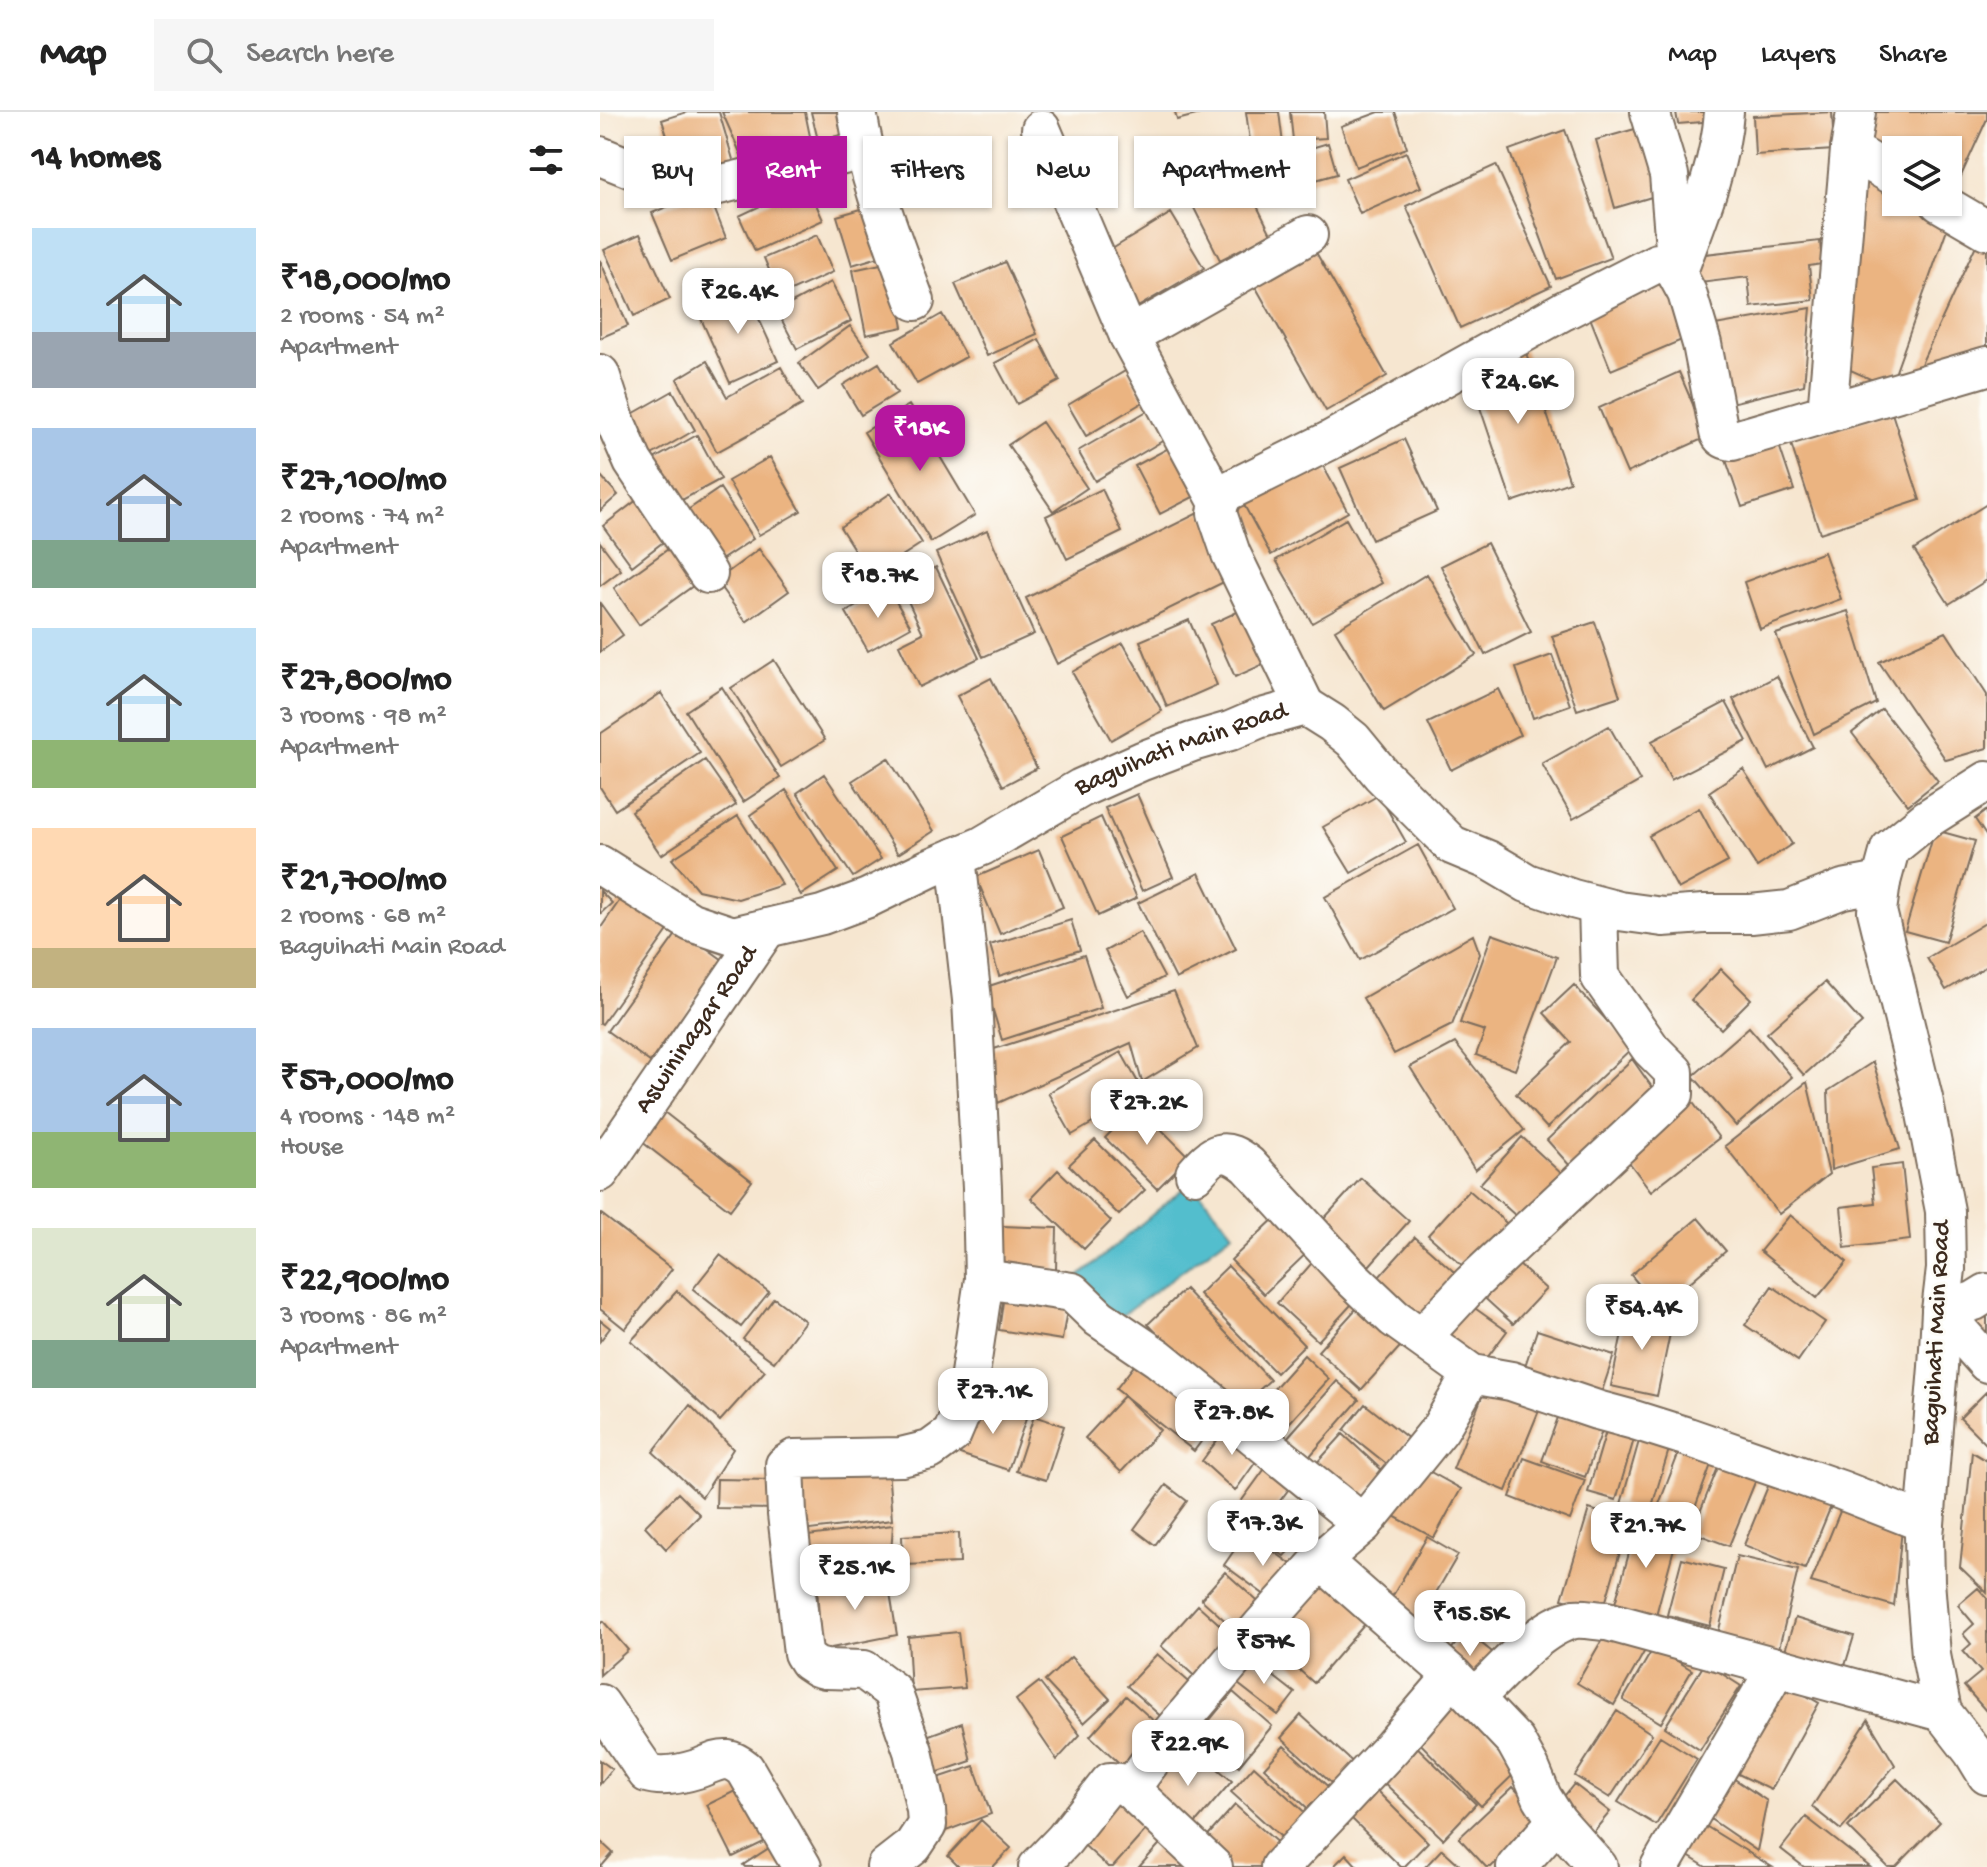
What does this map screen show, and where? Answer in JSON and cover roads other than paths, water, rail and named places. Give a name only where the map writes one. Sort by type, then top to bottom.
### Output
[{"type":"street","points":[[857,112],[863,145]]},
{"type":"street","points":[[1650,112],[1669,175],[1677,274]]},
{"type":"street","points":[[1677,274],[1719,152],[1724,112]]},
{"type":"street","points":[[1827,413],[1856,112]]},
{"type":"street","points":[[1041,129],[1129,336],[1219,503]]},
{"type":"street","points":[[600,156],[662,181],[681,186],[710,187],[863,150]]},
{"type":"street","points":[[1850,150],[1882,169]]},
{"type":"street","points":[[880,208],[915,301]]},
{"type":"street","points":[[1962,215],[1987,230]]},
{"type":"street","points":[[1129,336],[1308,235]]},
{"type":"street","points":[[1305,706],[1231,554],[1217,513],[1224,493],[1329,441],[1563,311],[1657,263],[1669,266],[1677,274],[1687,293],[1702,344],[1720,436],[1732,441],[1987,366]]},
{"type":"street","points":[[600,374],[633,462],[708,574]]},
{"type":"street","name":"Baguihati Main Road","points":[[600,865],[691,922],[733,936],[822,915],[856,902],[982,846],[1081,788],[1142,761],[1258,719],[1305,706],[1353,740],[1381,774],[1452,845],[1488,860],[1527,883],[1573,899],[1619,911],[1663,917],[1751,914],[1789,910],[1843,889],[1881,882]]},
{"type":"street","name":"Baguihati Main Road","points":[[1987,781],[1927,819],[1890,849],[1877,911],[1923,1098],[1945,1211],[1946,1269],[1925,1523],[1925,1581],[1931,1655],[1942,1712],[1987,1775]]},
{"type":"street","points":[[886,1867],[913,1846],[927,1825],[913,1751],[892,1691],[864,1670],[817,1667],[803,1653],[787,1514],[785,1465],[794,1459],[901,1457],[930,1450],[952,1434],[966,1401],[984,1279],[972,1000],[956,857]]},
{"type":"street","points":[[1422,1337],[1472,1283],[1674,1094],[1674,1072],[1651,1049],[1600,976],[1598,906]]},
{"type":"street","name":"Aswininagar Road","points":[[600,1172],[767,928]]},
{"type":"street","points":[[1195,1174],[1208,1158],[1223,1153],[1235,1155],[1394,1318],[1472,1374],[1511,1381],[1688,1437],[1925,1523]]},
{"type":"street","points":[[984,1279],[1072,1292],[1099,1318],[1158,1358],[1363,1524]]},
{"type":"street","points":[[1987,1293],[1974,1301],[1941,1311],[1987,1363]]},
{"type":"street","points":[[1130,1789],[1171,1733],[1261,1627],[1321,1560],[1363,1524],[1440,1429],[1472,1374]]},
{"type":"street","points":[[1321,1560],[1464,1687],[1515,1741],[1557,1821],[1598,1867]]},
{"type":"street","points":[[1280,1867],[1393,1746],[1464,1687],[1553,1628],[1575,1619],[1607,1621],[1942,1712]]},
{"type":"street","points":[[1660,1867],[1777,1667]]},
{"type":"street","points":[[600,1704],[647,1773],[658,1777],[726,1760],[745,1769],[802,1867]]},
{"type":"street","points":[[1038,1867],[1110,1782],[1130,1789],[1213,1867]]},
{"type":"street","points":[[1516,1867],[1557,1821]]},
{"type":"water","points":[[1191,1182],[1233,1233],[1113,1322],[1076,1279]]}]
